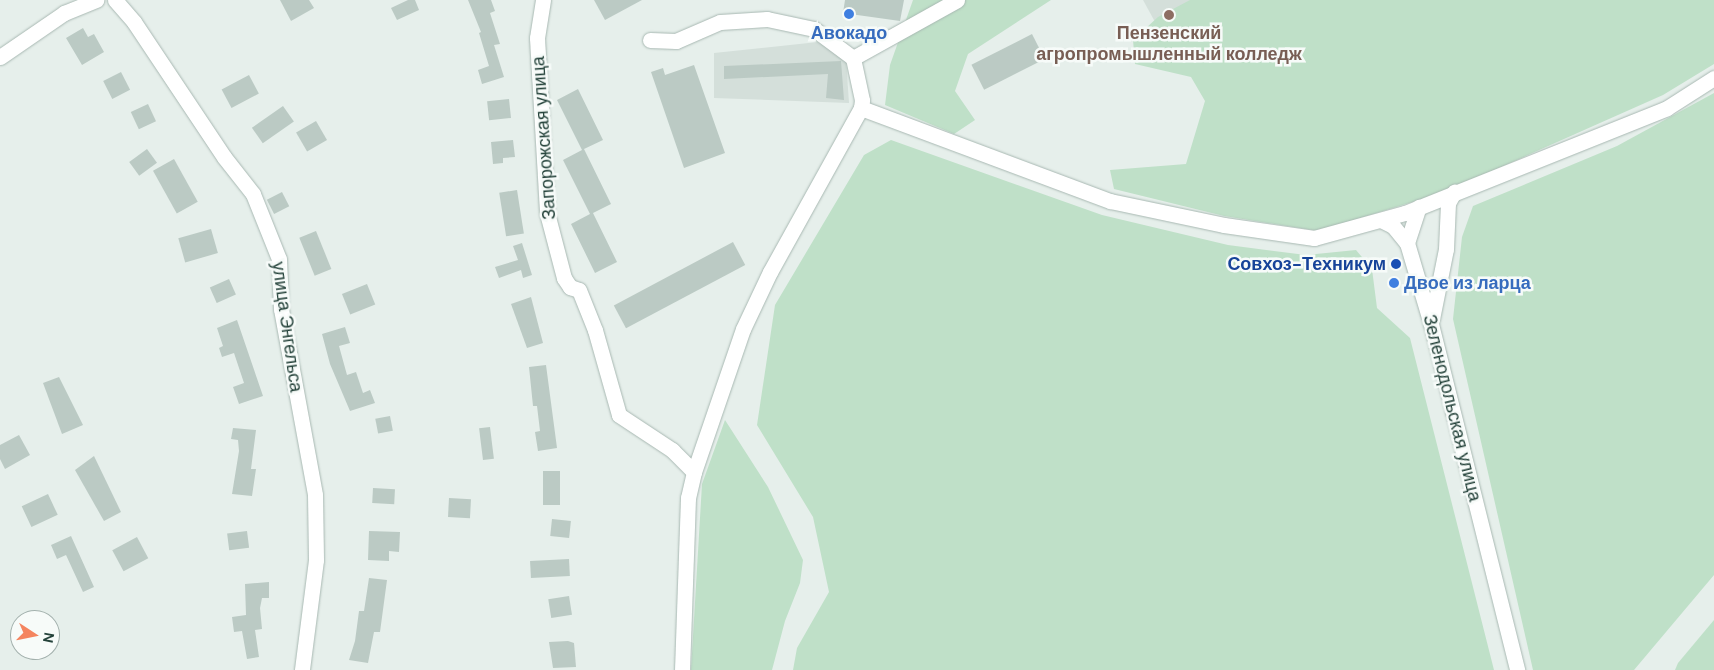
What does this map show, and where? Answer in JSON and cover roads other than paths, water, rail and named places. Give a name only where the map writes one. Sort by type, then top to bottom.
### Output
[{"type":"street","points":[[0,57],[64,13],[96,0]]},
{"type":"street","name":"улица Энгельса","points":[[115,0],[134,22],[224,157],[253,194],[279,259],[280,309],[315,495],[316,560],[302,670]]},
{"type":"street","name":"Запорожская улица","points":[[543,0],[537,38],[547,213],[564,278],[570,287],[579,290],[595,330],[618,414],[672,450],[694,472]]},
{"type":"street","points":[[853,58],[957,0]]},
{"type":"street","points":[[650,40],[676,41],[720,22],[767,20],[814,29],[853,58],[862,100],[861,108],[770,272],[743,329],[694,472],[688,498],[682,670]]},
{"type":"street","points":[[861,108],[1110,201],[1224,225],[1314,238],[1381,220],[1419,207],[1667,108],[1714,78]]},
{"type":"street","points":[[1431,324],[1448,231],[1446,212],[1454,192]]},
{"type":"street","points":[[1419,207],[1439,219],[1448,231]]},
{"type":"street","points":[[1407,243],[1419,207]]},
{"type":"street","name":"Зеленодольская улица","points":[[1381,220],[1393,226],[1407,243],[1431,324],[1516,670]]},
{"type":"place","name":"Авокадо","points":[[849,14]]},
{"type":"place","name":"Пензенский агропромышленный колледж","points":[[1169,15]]},
{"type":"place","name":"Совхоз-Техникум","points":[[1396,264]]},
{"type":"place","name":"Двое из ларца","points":[[1394,283]]}]
